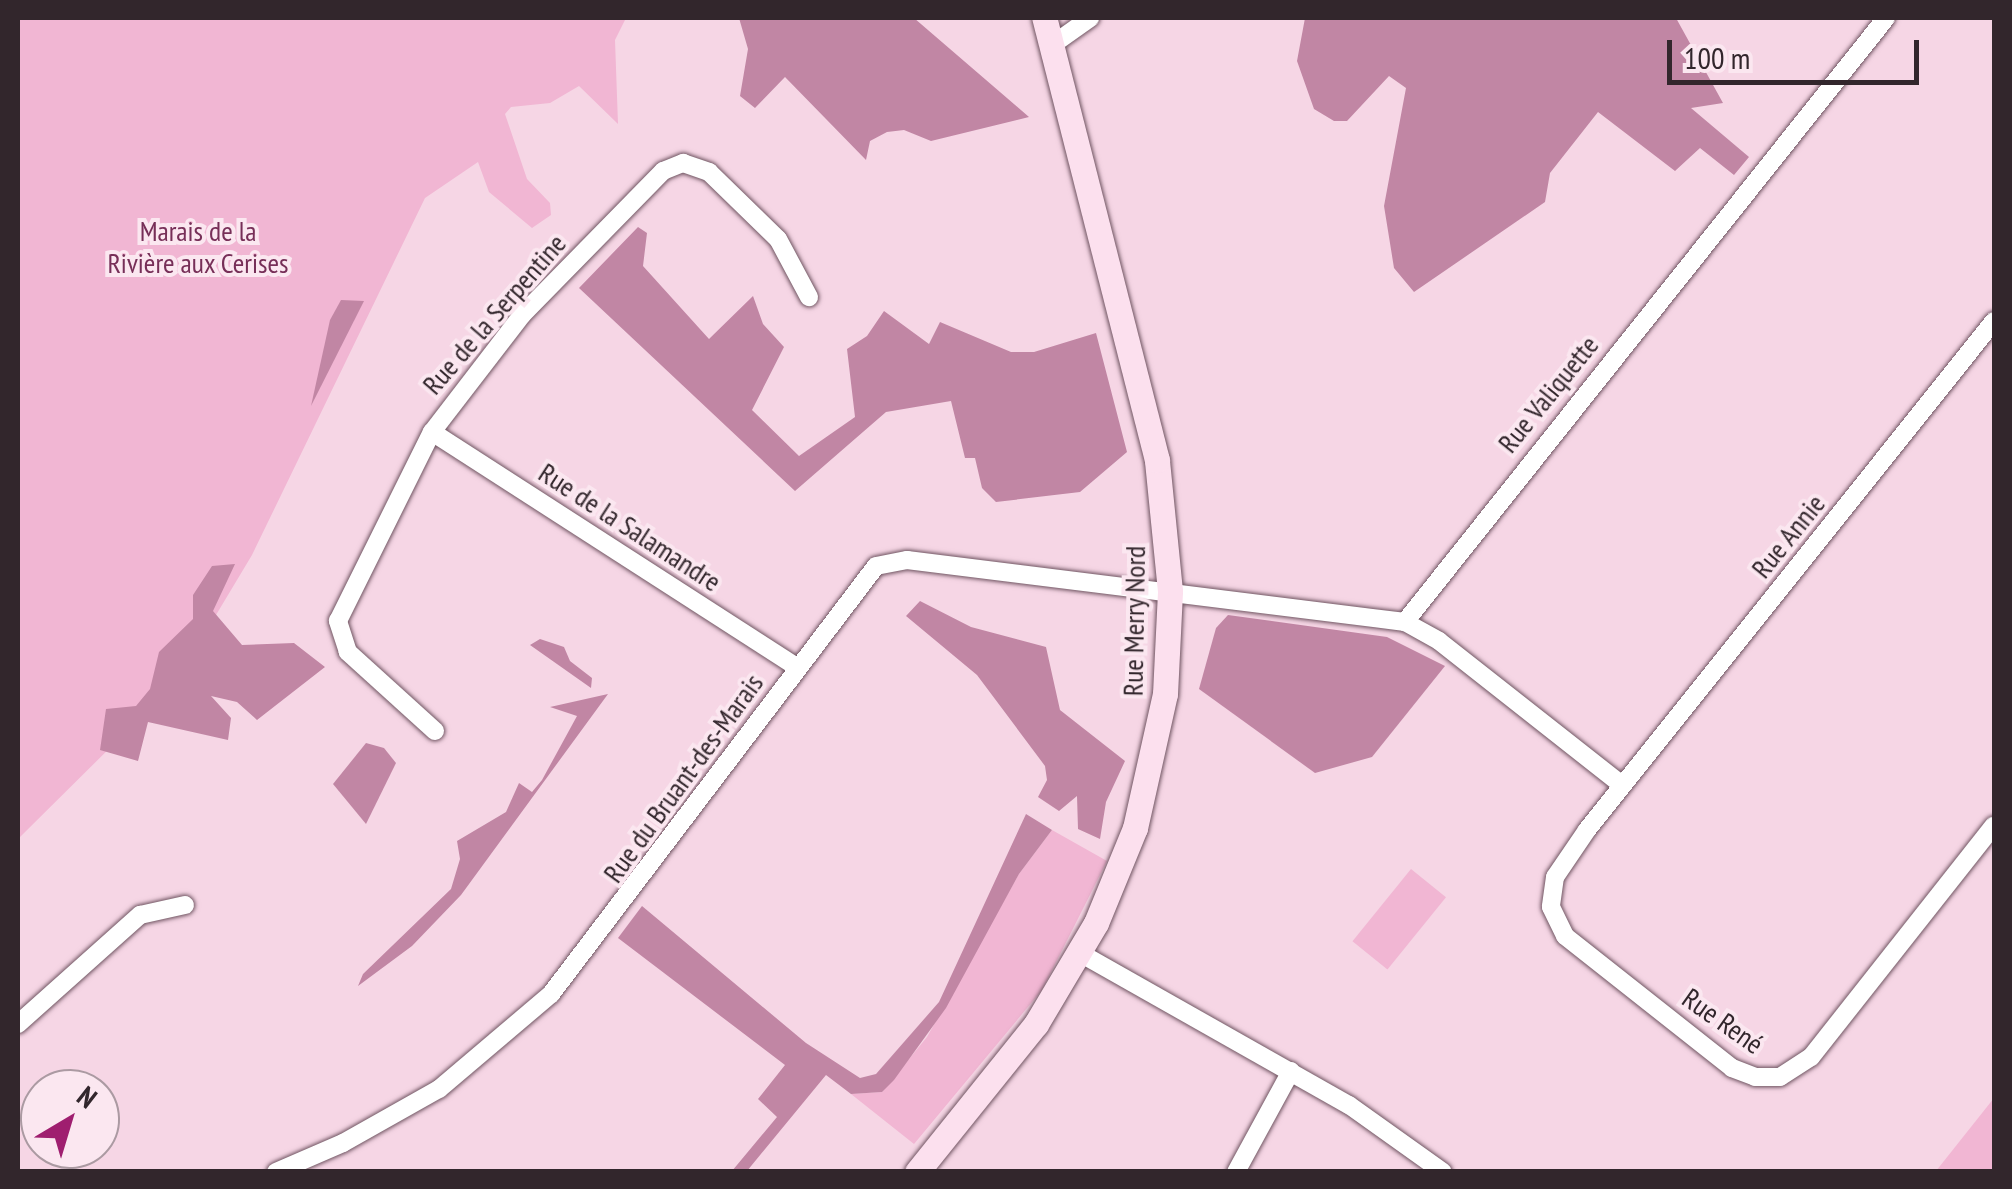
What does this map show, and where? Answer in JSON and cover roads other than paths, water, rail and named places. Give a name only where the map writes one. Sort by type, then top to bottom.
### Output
[{"type":"main road","name":"Rue Merry Nord","points":[[917,1172],[1019,1046],[1080,953],[1124,860],[1153,762],[1167,677],[1170,592],[1148,417],[1044,18]]},
{"type":"street","points":[[1052,45],[1090,18]]},
{"type":"street","name":"Rue Valiquette","points":[[1405,622],[1886,18]]},
{"type":"street","name":"Rue de la Serpentine","points":[[435,731],[348,652],[338,629],[432,432],[531,305],[676,164],[709,172],[778,239],[810,297]]},
{"type":"street","name":"Rue Annie","points":[[1622,785],[1994,320]]},
{"type":"street","name":"Rue de la Salamandre","points":[[432,432],[798,668]]},
{"type":"street","name":"Rue du Bruant-des-Marais","points":[[276,1172],[418,1102],[536,1009],[606,928],[868,572],[896,560],[1170,592]]},
{"type":"street","points":[[1170,592],[1405,622],[1439,641],[1622,785]]},
{"type":"street","name":"Rue René","points":[[1622,785],[1555,877],[1554,918],[1575,944],[1732,1068],[1755,1077],[1791,1072],[1810,1057],[1994,825]]},
{"type":"street","points":[[18,1024],[140,915],[185,905]]},
{"type":"street","points":[[1080,953],[1291,1071],[1442,1172]]},
{"type":"street","points":[[1236,1172],[1291,1071]]},
{"type":"park label","name":"Marais de la Rivière aux Cerises","points":[[198,247]]}]
